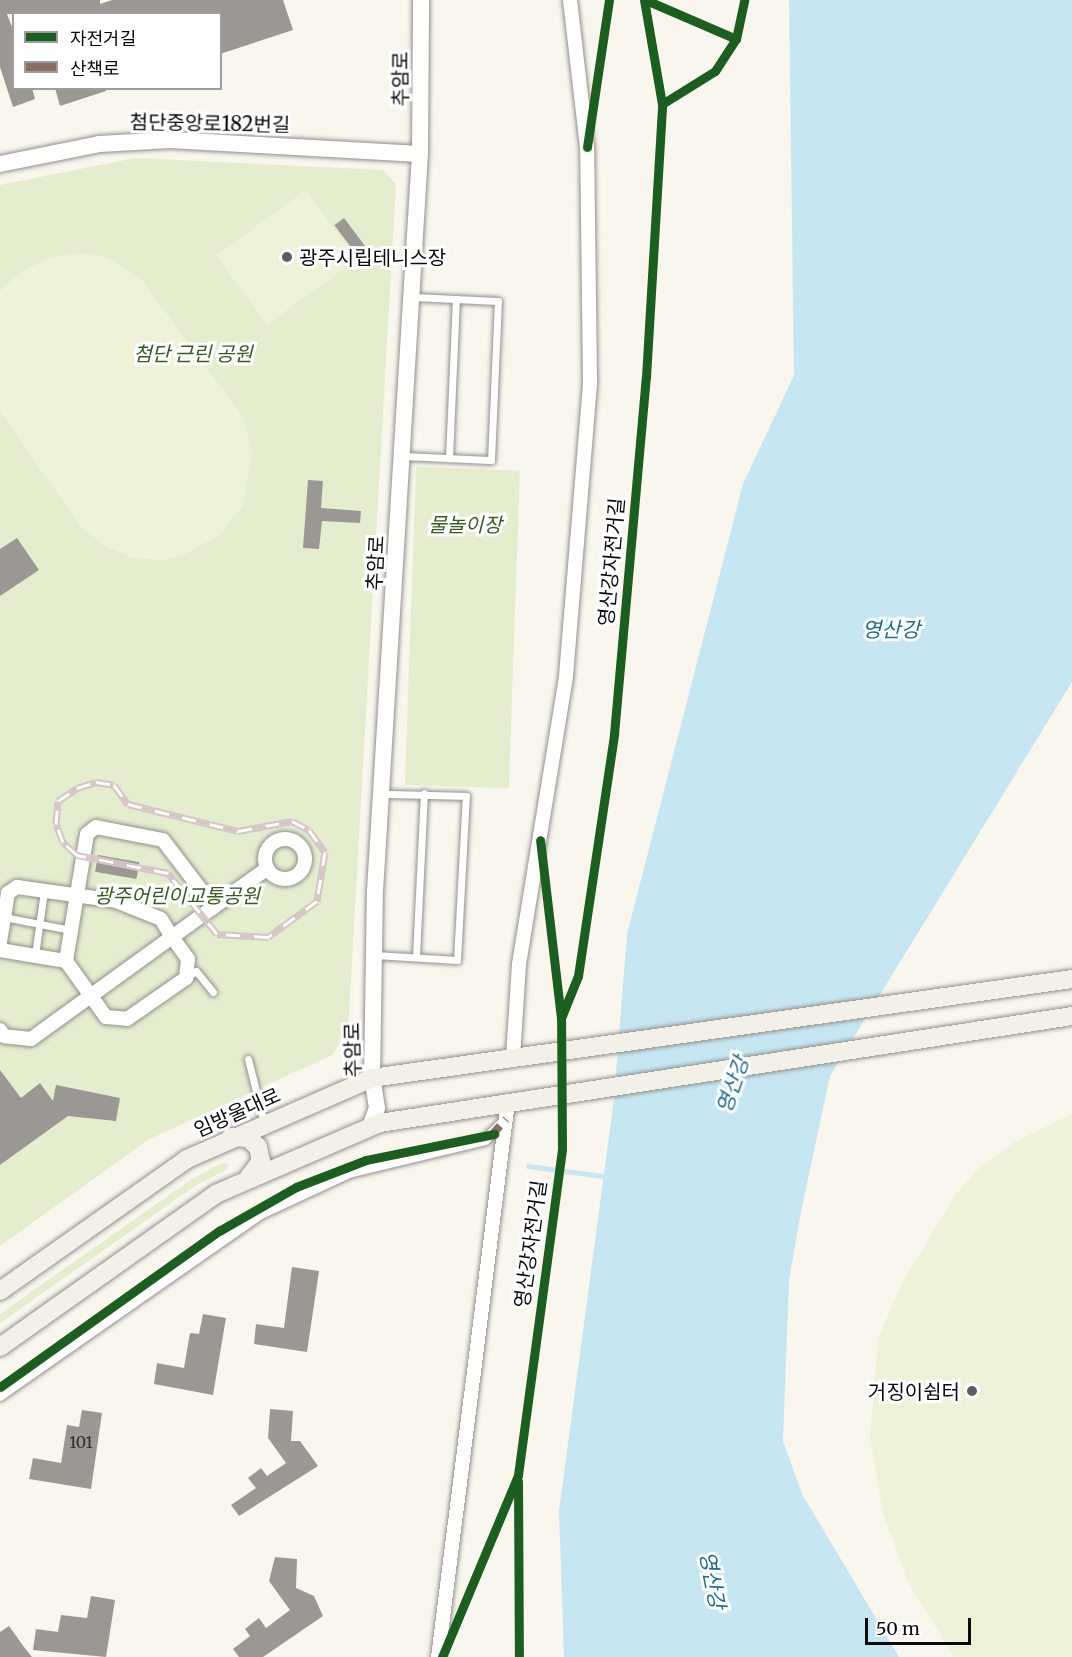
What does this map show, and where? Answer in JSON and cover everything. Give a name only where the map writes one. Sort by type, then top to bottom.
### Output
[{"type":"main road","name":"임방울대로","points":[[0,1291],[187,1160],[228,1138],[372,1078],[1072,979]]},
{"type":"main road","points":[[0,1347],[216,1194],[249,1177],[370,1127],[507,1110],[1072,1016]]},
{"type":"main road","points":[[228,1138],[248,1138],[258,1147],[261,1161],[249,1177]]},
{"type":"street","name":"추암로","points":[[370,1127],[377,1108],[372,1078],[373,956],[420,154],[421,0]]},
{"type":"street","points":[[520,1056],[519,964],[566,676],[590,381],[587,147],[570,0]]},
{"type":"street","name":"첨단중앙로182번길","points":[[0,164],[99,144],[170,140],[420,154]]},
{"type":"street","points":[[66,961],[87,834],[96,827],[163,840],[214,907]]},
{"type":"street","points":[[0,1030],[4,1036],[31,1040],[265,870]]},
{"type":"street","points":[[0,942],[8,893],[17,887],[116,901],[161,919],[188,959],[186,978],[127,1019],[106,1017],[66,961],[0,950]]},
{"type":"street","points":[[0,1396],[259,1215],[357,1170],[485,1140],[507,1110]]},
{"type":"street","points":[[438,1657],[507,1110]]},
{"type":"lane","points":[[402,456],[491,460],[492,448],[498,302],[410,296]]},
{"type":"lane","points":[[449,458],[456,299]]},
{"type":"lane","points":[[416,956],[424,793]]},
{"type":"lane","points":[[373,956],[416,956],[457,960],[466,796],[424,793],[382,794]]},
{"type":"lane","points":[[35,955],[44,891]]},
{"type":"lane","points":[[4,917],[71,930]]},
{"type":"lane","points":[[186,978],[196,971],[213,992]]},
{"type":"lane","points":[[248,1059],[264,1123]]},
{"type":"green space","points":[[135,158],[383,170],[396,184],[348,1031],[332,1055],[148,1140],[0,1246],[0,185]]},
{"type":"green space","name":"광주시립테니스장","points":[[306,190],[357,260],[267,325],[216,255]]},
{"type":"green space","name":"첨단 근린 공원","points":[[83,253],[108,258],[140,278],[244,418],[252,453],[243,505],[219,535],[188,553],[163,560],[133,558],[107,547],[82,528],[0,412],[0,291],[23,270],[53,257]]},
{"type":"green space","name":"물놀이장","points":[[416,467],[520,471],[509,788],[405,785]]},
{"type":"green space","name":"거징이쉼터","points":[[1072,1114],[1072,1657],[954,1657],[908,1582],[883,1513],[870,1437],[878,1339],[901,1285],[955,1195],[981,1166],[1016,1141]]},
{"type":"green space","points":[[222,1163],[229,1164],[226,1170],[195,1186],[0,1323],[0,1314],[192,1179]]},
{"type":"water","name":"영산강","points":[[789,0],[1072,0],[1072,682],[830,1076],[801,1212],[789,1280],[783,1441],[802,1494],[899,1657],[564,1657],[559,1511],[614,1099],[627,934],[743,484],[794,375]]},
{"type":"building","points":[[0,0],[100,0],[100,4],[112,0],[283,0],[293,30],[222,53],[222,12],[12,12],[12,14],[7,14],[12,27],[12,90],[33,90],[35,99],[13,107],[0,67]]},
{"type":"building","points":[[56,90],[106,90],[106,91],[60,106]]},
{"type":"building","points":[[344,218],[370,253],[361,260],[334,225]]},
{"type":"building","points":[[308,480],[323,481],[321,508],[361,511],[360,523],[322,521],[319,549],[303,548]]},
{"type":"building","points":[[17,538],[39,570],[0,596],[0,549]]},
{"type":"building","points":[[98,855],[139,862],[136,879],[95,872]]},
{"type":"building","points":[[0,1070],[21,1098],[40,1083],[53,1101],[56,1085],[120,1098],[116,1121],[68,1116],[0,1165]]},
{"type":"building","points":[[292,1267],[319,1271],[307,1352],[254,1344],[256,1324],[284,1328]]},
{"type":"building","points":[[203,1314],[226,1318],[213,1395],[154,1384],[157,1363],[184,1368],[190,1333],[199,1334]]},
{"type":"building","points":[[270,1409],[293,1411],[291,1441],[300,1441],[318,1466],[239,1516],[231,1505],[256,1488],[248,1478],[261,1468],[267,1476],[286,1463],[268,1438]]},
{"type":"building","points":[[82,1410],[102,1413],[91,1489],[29,1479],[33,1458],[61,1463],[67,1425],[79,1427]]},
{"type":"building","points":[[275,1557],[297,1559],[296,1588],[314,1596],[323,1616],[263,1657],[239,1657],[233,1649],[250,1636],[245,1629],[259,1618],[266,1628],[290,1610],[269,1581]]},
{"type":"building","points":[[91,1596],[115,1600],[106,1657],[33,1650],[36,1629],[58,1632],[61,1615],[87,1618]]},
{"type":"building","points":[[9,1626],[32,1657],[0,1657],[0,1632]]},
{"type":"waterway","points":[[528,1166],[609,1177]]},
{"type":"railway","points":[[96,782],[114,785],[128,804],[238,831],[292,821],[309,830],[325,852],[317,901],[268,937],[217,934],[168,873],[77,855],[63,842],[56,824],[58,801],[77,788],[96,782]]},
{"type":"marked path","points":[[490,1137],[506,1119]]},
{"type":"cycle path","points":[[587,147],[609,0]]},
{"type":"cycle path","name":"영산강자전거길","points":[[561,1018],[578,976],[614,734],[646,377],[662,104],[644,0]]},
{"type":"cycle path","points":[[646,0],[736,39]]},
{"type":"cycle path","points":[[662,104],[715,71],[736,39],[744,0]]},
{"type":"cycle path","name":"영산강자전거길","points":[[442,1657],[518,1475],[562,1149],[561,1018],[540,840]]},
{"type":"cycle path","points":[[0,1387],[219,1231],[296,1187],[366,1160],[494,1134]]},
{"type":"cycle path","points":[[518,1481],[519,1657]]},
{"type":"place","name":"광주시립테니스장","points":[[287,257]]},
{"type":"place","name":"거징이쉼터","points":[[972,1391]]},
{"type":"park label","name":"광주어린이교통공원","points":[[177,895]]}]
